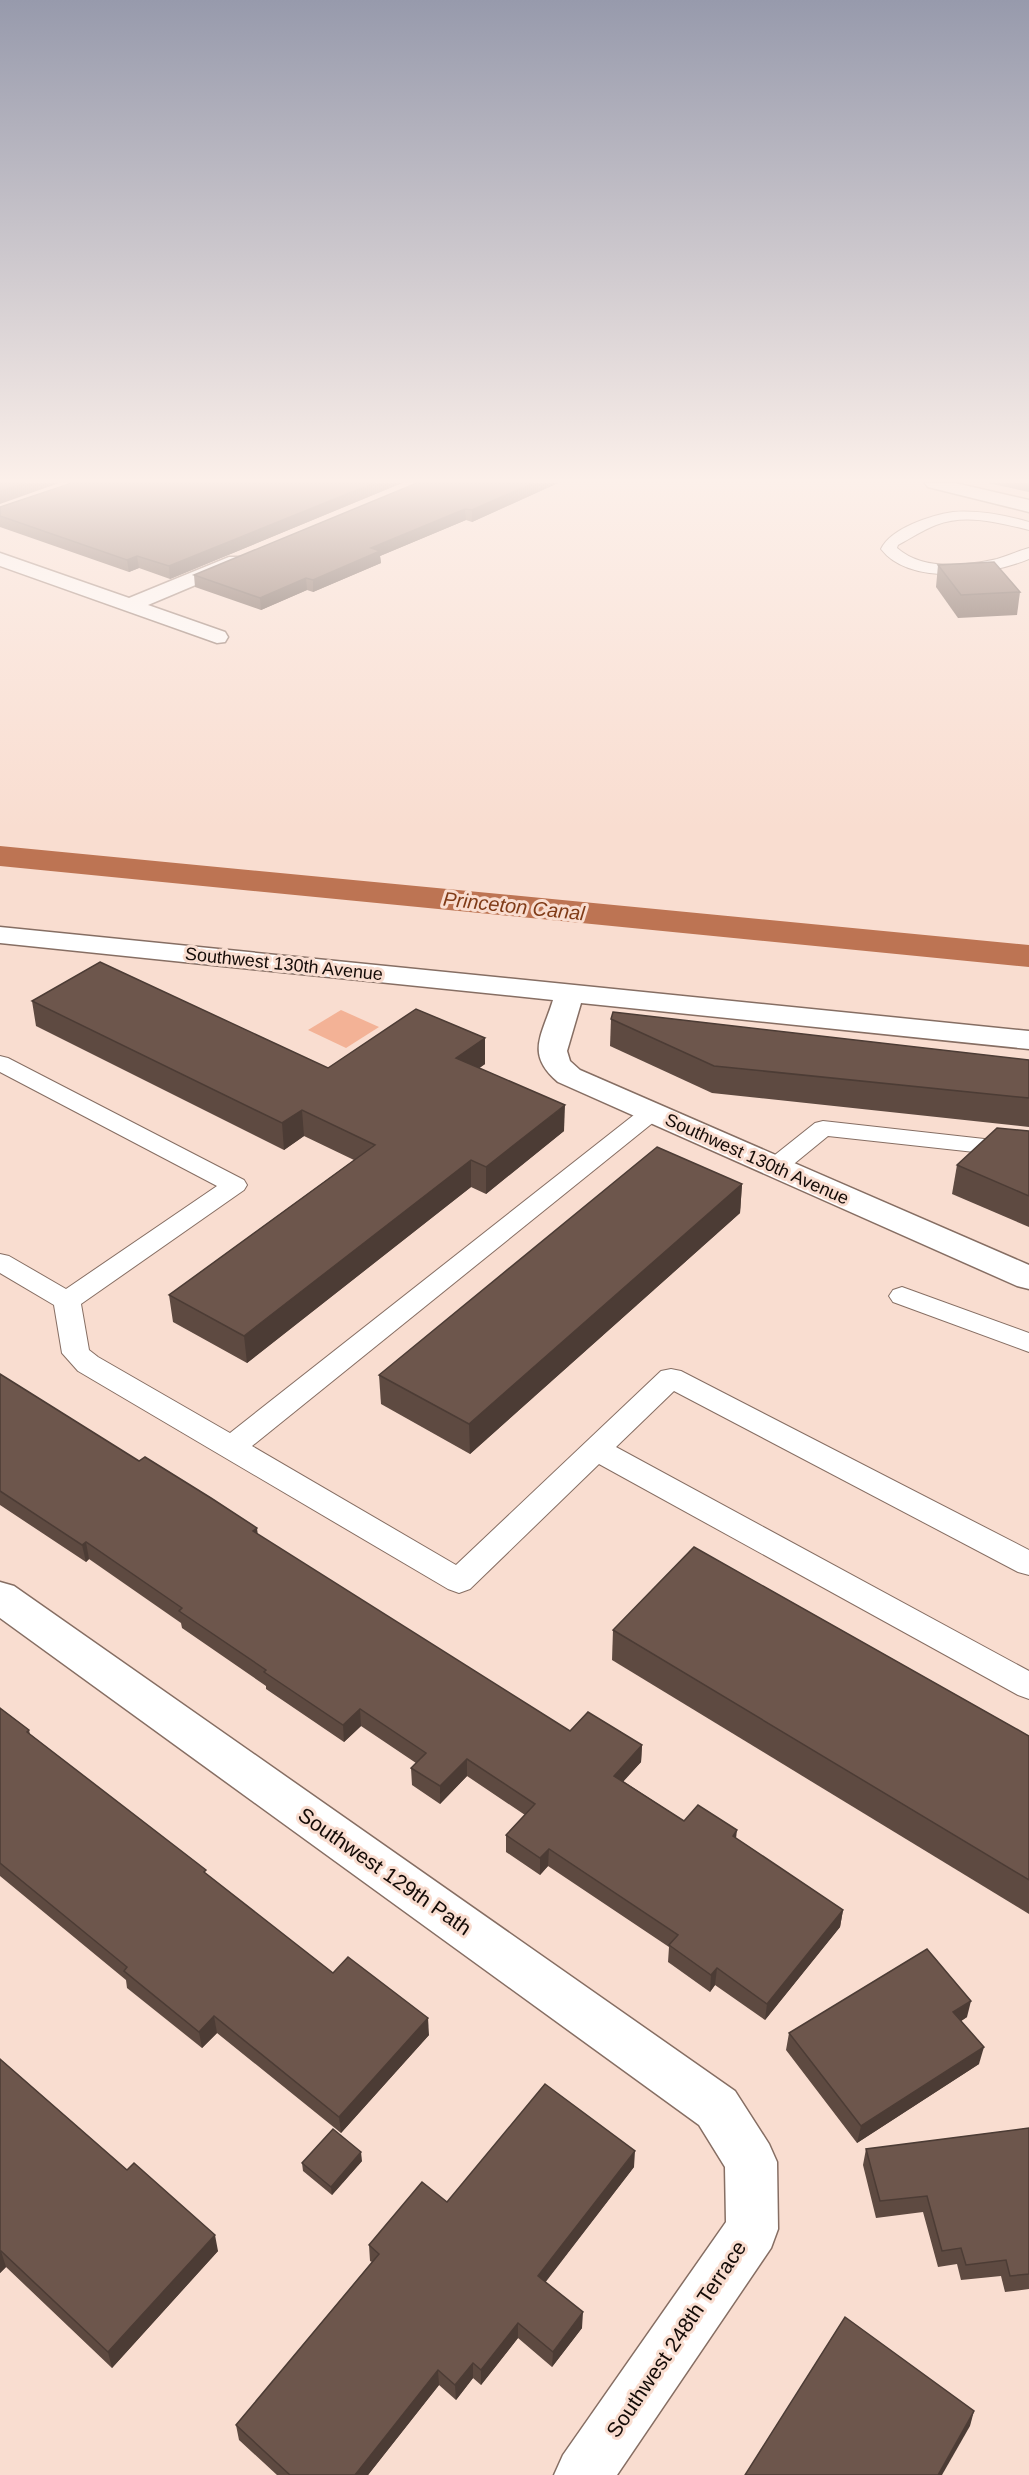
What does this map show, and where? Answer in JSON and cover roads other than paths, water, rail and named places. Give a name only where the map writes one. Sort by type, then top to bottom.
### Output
[{"type":"street","points":[[112,598],[217,637]]},
{"type":"street","points":[[130,605],[146,598]]},
{"type":"street","name":"Southwest 130th Avenue","points":[[0,935],[1029,1040]]},
{"type":"street","name":"Southwest 130th Avenue","points":[[569,994],[552,1051],[556,1065],[569,1076],[1029,1278]]},
{"type":"street","name":"Southwest 129th Path","points":[[0,1596],[717,2108],[751,2162]]},
{"type":"street","name":"Southwest 248th Terrace","points":[[583,2475],[752,2229],[751,2162]]},
{"type":"lane","points":[[0,1062],[235,1185],[67,1301]]},
{"type":"lane","points":[[232,1447],[652,1112]]},
{"type":"lane","points":[[775,1167],[823,1128],[1029,1151]]},
{"type":"lane","points":[[0,1262],[67,1301],[76,1353],[88,1364],[459,1581],[671,1378],[1029,1564]]},
{"type":"lane","points":[[902,1296],[1029,1343]]},
{"type":"lane","points":[[596,1449],[1029,1686]]},
{"type":"waterway","name":"Princeton Canal","points":[[0,856],[1029,956]]}]
